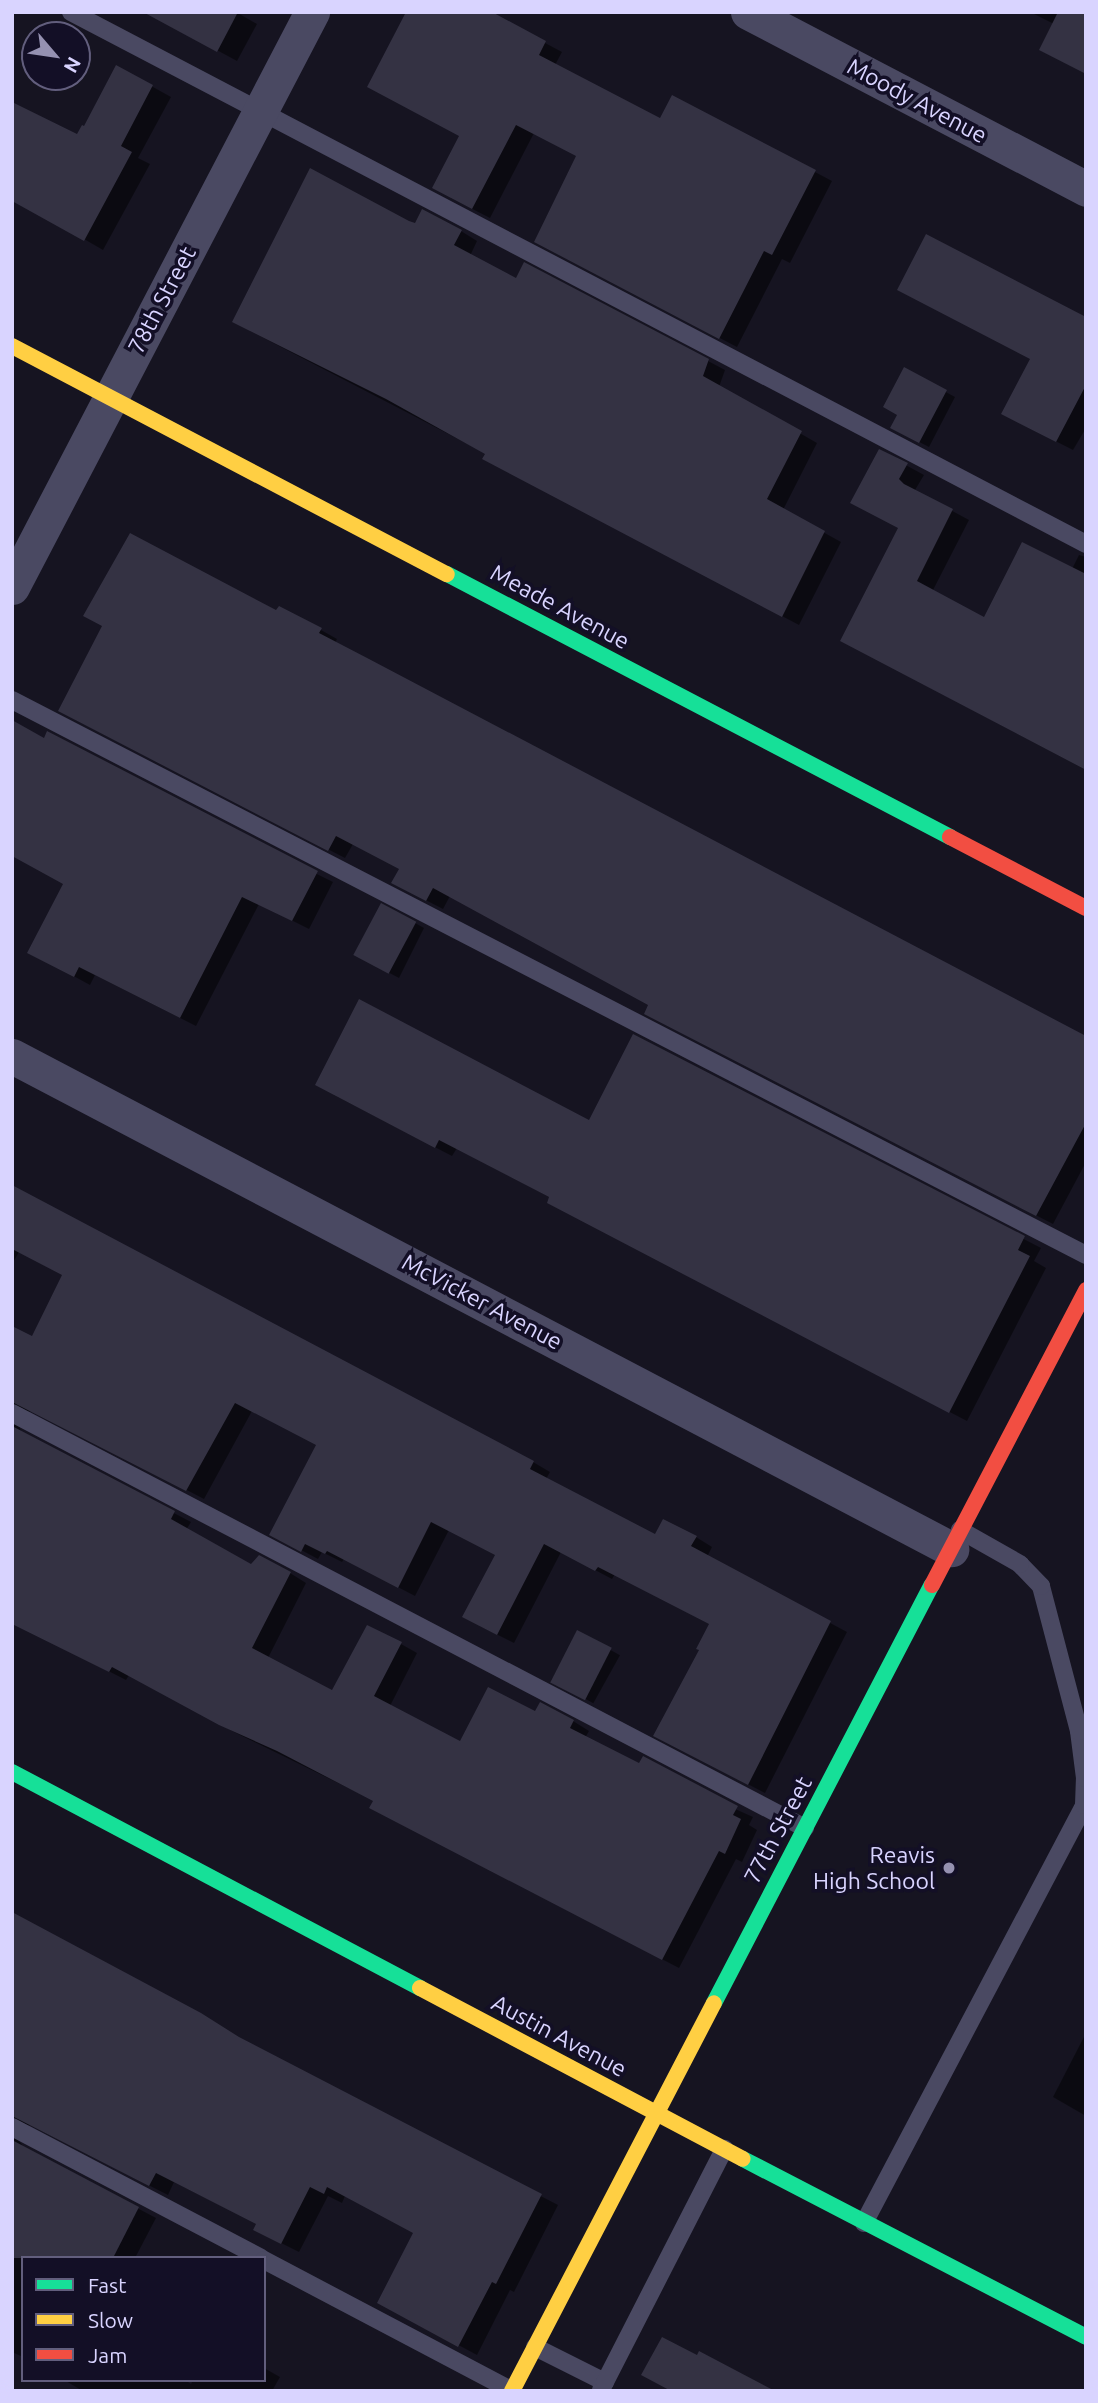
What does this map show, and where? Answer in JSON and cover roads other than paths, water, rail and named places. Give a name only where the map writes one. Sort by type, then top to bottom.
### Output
[{"type":"street","name":"78th Street","points":[[12,587],[312,12]]},
{"type":"street","name":"Moody Avenue","points":[[748,12],[1086,189]]},
{"type":"street","name":"Meade Avenue","points":[[12,346],[1086,908]]},
{"type":"street","name":"McVicker Avenue","points":[[12,1056],[956,1539]]},
{"type":"street","name":"77th Street","points":[[512,2391],[1086,1290]]},
{"type":"street","name":"Austin Avenue","points":[[12,1772],[864,2223],[1086,2337]]},
{"type":"lane","points":[[71,12],[1086,544]]},
{"type":"lane","points":[[12,700],[1086,1255]]},
{"type":"lane","points":[[12,1413],[805,1828]]},
{"type":"lane","points":[[864,2223],[1084,1805],[1085,1779],[1079,1731],[1041,1586],[1020,1564],[956,1539]]},
{"type":"lane","points":[[12,2127],[256,2256]]},
{"type":"lane","points":[[535,2347],[603,2386],[724,2149]]},
{"type":"lane","points":[[266,2261],[512,2391]]},
{"type":"place","name":"Reavis High School","points":[[949,1868]]}]
